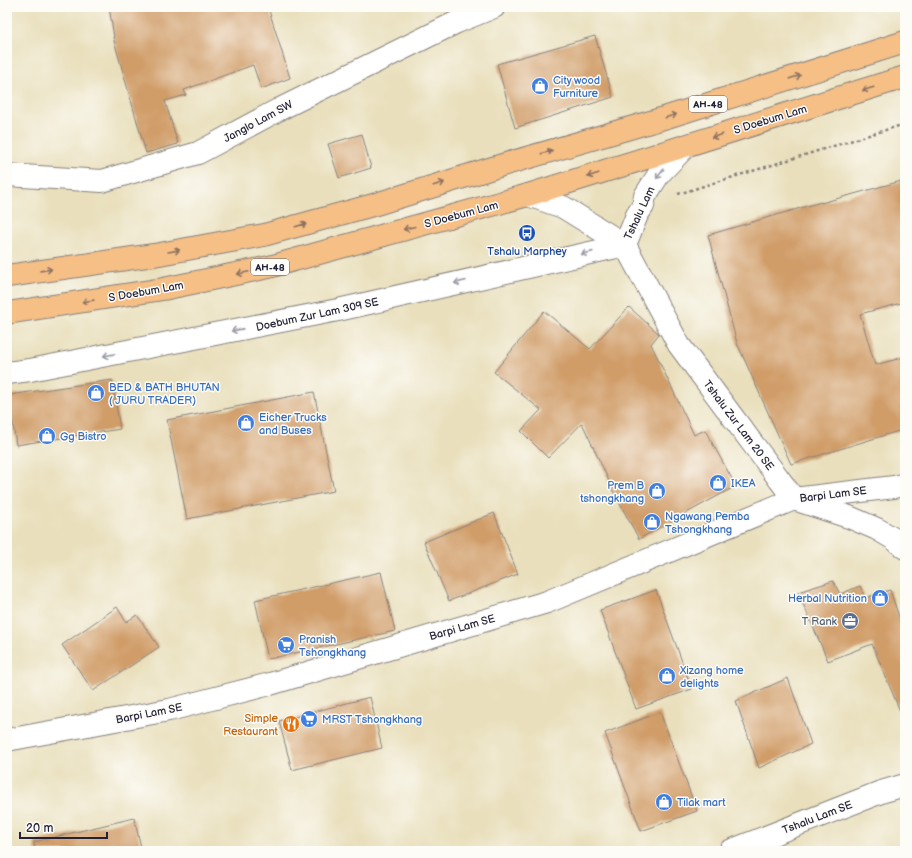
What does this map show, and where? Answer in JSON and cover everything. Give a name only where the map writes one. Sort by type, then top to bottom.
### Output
[{"type":"highway","name":"AH-48","points":[[7,276],[154,255],[264,235],[373,205],[504,164],[664,118],[905,42]]},
{"type":"highway","name":"S Doebum Lam","points":[[7,313],[163,290],[270,267],[528,196],[905,77]]},
{"type":"street","name":"Janglo Lam SW","points":[[7,175],[102,181],[198,153],[278,110],[457,22],[494,7]]},
{"type":"street","name":"Tshalu Lam","points":[[625,245],[646,196],[659,174],[686,146]]},
{"type":"street","points":[[528,196],[563,207],[625,245]]},
{"type":"street","name":"Doebum Zur Lam 309 SE","points":[[7,372],[30,370],[338,310],[625,245]]},
{"type":"street","name":"Tshalu Zur Lam 20 SE","points":[[625,245],[680,345],[794,499]]},
{"type":"street","name":"Barpi Lam SE","points":[[7,740],[169,710],[270,684],[548,602],[794,499],[894,487],[905,484]]},
{"type":"street","points":[[794,499],[877,528],[905,548]]},
{"type":"street","name":"Tshalu Lam SE","points":[[730,851],[880,792],[905,785]]},
{"type":"building","points":[[109,7],[268,7],[290,78],[261,89],[253,65],[184,90],[186,95],[165,101],[178,144],[146,153],[113,37]]},
{"type":"building","points":[[595,36],[613,97],[515,128],[497,64]]},
{"type":"building","points":[[362,134],[371,168],[339,178],[328,144]]},
{"type":"building","points":[[905,180],[905,302],[860,314],[875,365],[905,357],[905,429],[791,464],[737,343],[708,235],[821,202]]},
{"type":"building","points":[[629,307],[659,334],[651,344],[694,435],[705,430],[736,486],[639,539],[608,482],[609,481],[582,423],[548,458],[521,431],[541,410],[494,372],[544,311],[590,349]]},
{"type":"building","points":[[112,380],[120,429],[16,445],[9,395]]},
{"type":"building","points":[[314,392],[334,491],[187,519],[167,420]]},
{"type":"building","points":[[494,513],[518,574],[449,601],[424,542]]},
{"type":"building","points":[[381,572],[395,631],[268,659],[255,600]]},
{"type":"building","points":[[833,581],[840,594],[860,586],[865,598],[890,590],[905,635],[905,723],[872,644],[828,661],[798,592]]},
{"type":"building","points":[[656,590],[692,689],[636,709],[600,610]]},
{"type":"building","points":[[117,607],[126,622],[137,615],[159,647],[93,691],[62,645]]},
{"type":"building","points":[[788,678],[811,744],[759,768],[736,701]]},
{"type":"building","points":[[370,697],[382,748],[292,770],[279,721]]},
{"type":"building","points":[[660,712],[697,811],[641,831],[605,733]]},
{"type":"building","points":[[134,818],[142,851],[35,851],[34,842]]},
{"type":"place","name":"City wood Furniture","points":[[540,86]]},
{"type":"place","name":"Tshalu Marphey","points":[[527,233]]},
{"type":"place","name":"BED & BATH BHUTAN ( JURU TRADER)","points":[[96,393]]},
{"type":"place","name":"Eicher Trucks and Buses","points":[[246,423]]},
{"type":"place","name":"Gg Bistro","points":[[47,436]]},
{"type":"place","name":"IKEA","points":[[718,483]]},
{"type":"place","name":"Prem B tshongkhang","points":[[657,491]]},
{"type":"place","name":"Ngawang Pemba Tshongkhang","points":[[652,522]]},
{"type":"place","name":"Herbal Nutrition","points":[[880,598]]},
{"type":"place","name":"T Rank","points":[[850,621]]},
{"type":"place","name":"Pranish Tshongkhang","points":[[286,645]]},
{"type":"place","name":"Xizang home delights","points":[[667,676]]},
{"type":"place","name":"MRST Tshongkhang","points":[[309,719]]},
{"type":"place","name":"Simple Restaurant","points":[[291,724]]},
{"type":"place","name":"Tilak mart","points":[[664,802]]}]
